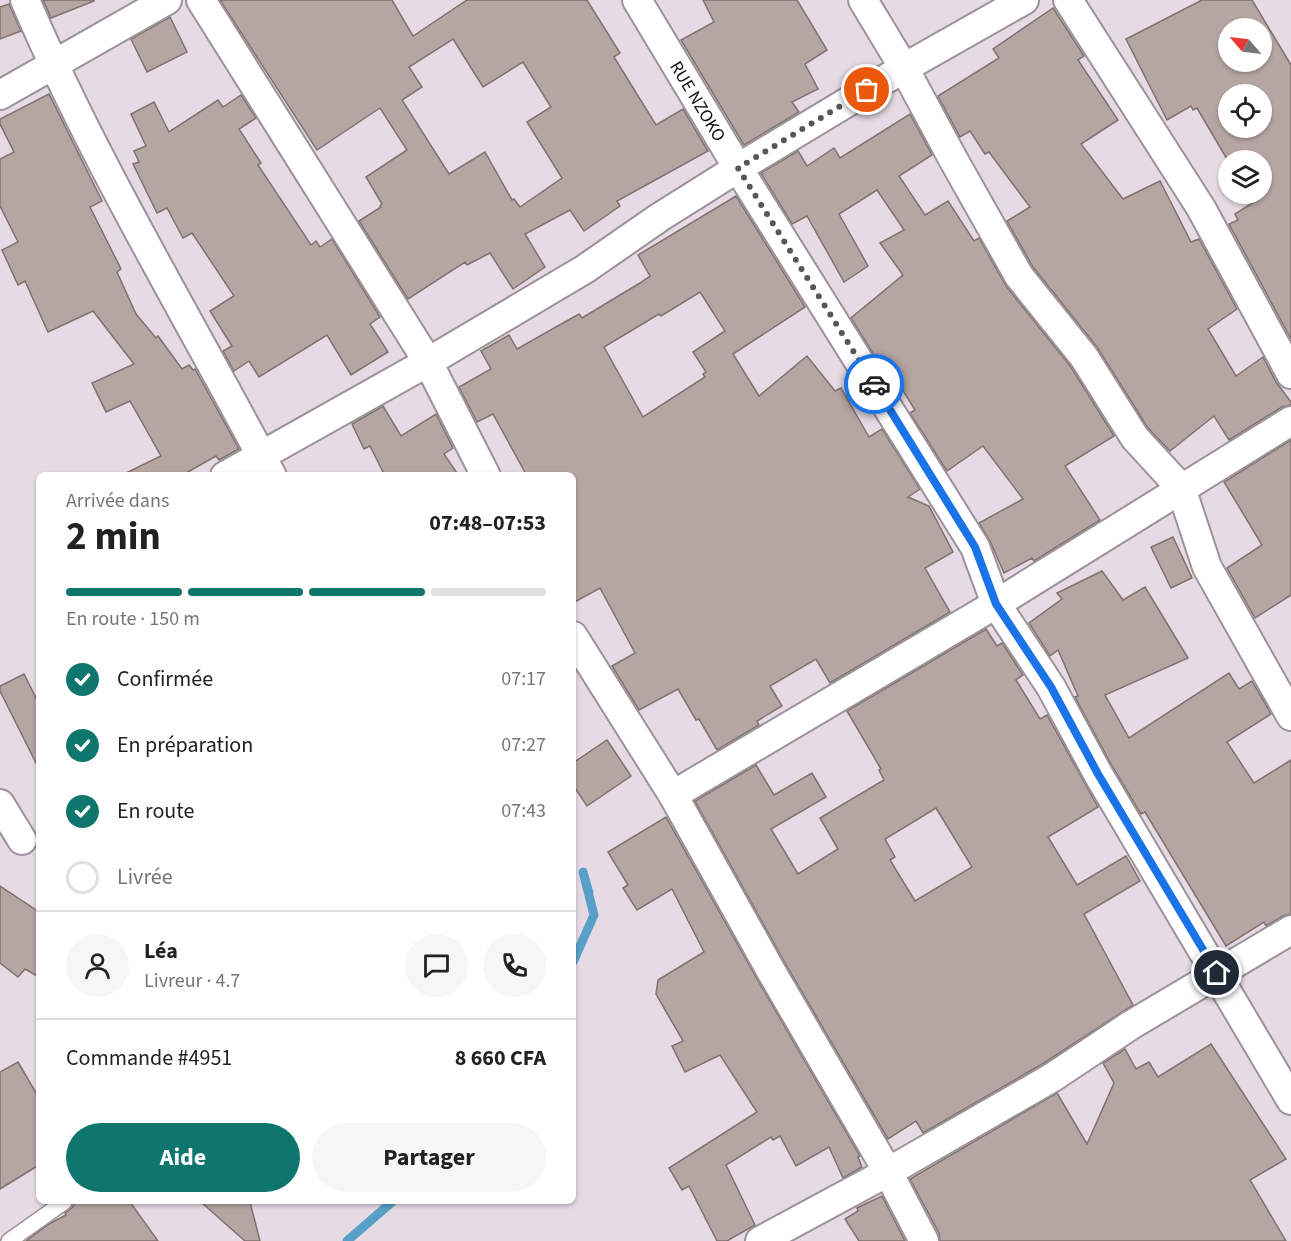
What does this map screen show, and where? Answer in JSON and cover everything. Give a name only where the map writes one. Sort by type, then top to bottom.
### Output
[{"type":"street","points":[[25,0],[53,66],[266,466]]},
{"type":"street","points":[[0,95],[167,0]]},
{"type":"street","points":[[201,0],[428,362],[484,472]]},
{"type":"street","name":"RUE NZOKO","points":[[637,0],[738,168],[975,547],[996,604],[1051,687],[1098,774],[1291,1100]]},
{"type":"street","points":[[863,0],[904,68],[1019,276],[1084,357],[1136,438],[1181,488],[1208,567],[1291,716]]},
{"type":"street","points":[[241,472],[266,466],[428,362],[585,269],[660,217],[738,168],[904,68],[1024,0]]},
{"type":"street","points":[[1068,0],[1201,207],[1291,374]]},
{"type":"street","points":[[673,795],[996,604],[1291,421]]},
{"type":"street","points":[[576,641],[673,795],[771,971],[888,1172],[924,1241]]},
{"type":"street","points":[[0,804],[22,840]]},
{"type":"street","points":[[760,1241],[888,1172],[1053,1077],[1131,1025],[1291,930]]},
{"type":"lane","points":[[9,1241],[61,1204]]},
{"type":"building","points":[[43,0],[94,0],[94,1],[51,18]]},
{"type":"building","points":[[220,0],[392,0],[413,36],[467,0],[587,0],[620,53],[614,57],[656,125],[683,109],[708,151],[617,201],[620,206],[584,231],[570,210],[525,234],[545,267],[513,289],[490,253],[467,265],[465,262],[408,299],[359,221],[381,207],[382,204],[366,177],[407,150],[380,108],[317,150]],"holes":[[[453,39],[483,87],[523,62],[551,107],[527,122],[562,178],[520,207],[514,199],[512,200],[485,152],[449,174],[402,100],[422,87],[409,67]]]},
{"type":"building","points":[[703,0],[797,0],[827,50],[805,64],[818,89],[792,102],[799,112],[744,145],[681,40],[714,22]]},
{"type":"building","points":[[1202,0],[1252,0],[1263,18],[1218,18],[1218,72],[1272,72],[1272,33],[1291,65],[1291,339],[1229,224],[1238,220],[1235,214],[1251,204],[1272,204],[1272,150],[1222,150],[1197,108],[1193,110],[1191,106],[1167,120],[1126,39]]},
{"type":"building","points":[[9,4],[21,31],[0,39],[0,7]]},
{"type":"building","points":[[1053,8],[1084,56],[1078,60],[1118,120],[1081,144],[1123,199],[1160,181],[1191,242],[1199,239],[1237,309],[1208,329],[1236,376],[1263,357],[1276,382],[1291,402],[1291,405],[1282,407],[1229,440],[1214,416],[1170,451],[1148,428],[1097,347],[1033,267],[1007,221],[1030,207],[989,152],[985,154],[970,131],[960,137],[938,96],[999,58],[993,49]]},
{"type":"building","points":[[170,17],[187,52],[147,72],[131,39]]},
{"type":"building","points":[[49,94],[102,201],[90,207],[121,269],[117,272],[136,314],[156,338],[158,336],[182,369],[189,365],[193,370],[195,369],[239,449],[219,460],[216,456],[188,472],[128,472],[161,456],[130,401],[106,412],[92,383],[134,364],[93,311],[48,332],[25,281],[18,285],[2,250],[18,242],[0,206],[0,159],[14,152],[0,124],[0,119]]},
{"type":"building","points":[[241,95],[256,118],[239,129],[261,163],[258,165],[311,245],[316,241],[320,247],[332,239],[380,317],[370,324],[388,352],[351,375],[327,335],[259,377],[249,361],[234,371],[223,351],[232,346],[210,311],[234,296],[192,233],[183,238],[167,208],[157,213],[133,164],[139,162],[134,151],[146,146],[131,114],[154,102],[169,132],[218,100],[223,107]]},
{"type":"building","points":[[910,114],[932,155],[899,176],[925,215],[948,201],[974,241],[979,238],[1006,286],[1071,367],[1114,436],[1065,466],[1100,520],[1034,561],[1032,558],[1004,573],[979,523],[1023,499],[983,446],[947,471],[910,413],[915,410],[884,360],[879,363],[851,318],[903,275],[880,243],[904,230],[877,190],[839,214],[868,266],[844,282],[807,216],[792,224],[761,173],[798,151],[807,166],[834,148],[840,158]]},
{"type":"building","points":[[736,196],[805,307],[733,354],[759,396],[807,356],[835,391],[841,388],[869,437],[882,429],[920,489],[908,497],[929,506],[953,552],[925,568],[950,612],[830,683],[816,659],[770,686],[782,706],[757,721],[759,725],[717,750],[678,689],[639,710],[612,666],[635,653],[600,588],[576,601],[576,472],[525,472],[493,414],[477,422],[459,387],[491,369],[481,351],[509,335],[517,349],[579,314],[582,318],[650,276],[638,255]],"holes":[[[700,292],[725,331],[693,352],[706,372],[703,374],[705,377],[643,417],[604,347]]]},
{"type":"building","points":[[383,406],[401,436],[436,414],[453,448],[444,454],[456,472],[383,472],[370,446],[364,449],[352,424]]},
{"type":"building","points":[[1291,440],[1291,595],[1255,618],[1227,568],[1262,545],[1224,482]]},
{"type":"building","points":[[1173,537],[1192,578],[1171,588],[1151,547]]},
{"type":"building","points":[[1102,571],[1123,600],[1145,587],[1188,658],[1105,695],[1129,738],[1229,673],[1239,689],[1252,681],[1271,714],[1227,742],[1254,783],[1291,760],[1291,914],[1266,926],[1264,922],[1226,946],[1145,812],[1141,814],[1112,766],[1075,697],[1078,696],[1058,650],[1050,656],[1029,623],[1062,599],[1057,593]]},
{"type":"building","points":[[986,629],[997,646],[1002,643],[1023,675],[1016,680],[1040,719],[1047,715],[1098,807],[1048,837],[1077,885],[1126,856],[1140,881],[1084,914],[1133,1005],[1044,1063],[923,1133],[916,1121],[888,1139],[785,963],[695,801],[756,765],[774,795],[812,773],[826,797],[771,829],[798,874],[838,849],[820,818],[884,780],[879,770],[881,769],[847,711]],"holes":[[[936,808],[972,867],[915,901],[890,860],[895,857],[885,839]]]},
{"type":"building","points":[[24,674],[36,698],[36,763],[0,691],[0,686]]},
{"type":"building","points":[[607,740],[631,776],[587,806],[576,790],[576,761]]},
{"type":"building","points":[[666,817],[860,1156],[858,1157],[862,1167],[843,1178],[829,1147],[796,1166],[780,1136],[773,1140],[771,1137],[726,1165],[755,1225],[727,1241],[717,1241],[689,1186],[682,1190],[669,1168],[757,1112],[720,1055],[685,1072],[672,1046],[683,1041],[656,994],[658,980],[704,952],[672,889],[637,910],[623,888],[628,885],[608,852]]},
{"type":"building","points":[[0,886],[36,910],[36,975],[25,969],[18,977],[0,963]]},
{"type":"building","points":[[1211,1044],[1286,1159],[1250,1180],[1286,1241],[940,1241],[939,1233],[910,1179],[1057,1093],[1087,1144],[1114,1083],[1103,1063],[1125,1049],[1136,1069],[1149,1062],[1158,1077]]},
{"type":"building","points":[[18,1062],[36,1093],[36,1167],[0,1189],[0,1072]]},
{"type":"building","points":[[882,1196],[905,1241],[859,1241],[845,1219],[858,1211],[857,1208]]},
{"type":"building","points":[[74,1204],[131,1204],[158,1241],[26,1241],[66,1215],[65,1213]]},
{"type":"building","points":[[203,1204],[251,1204],[260,1241],[245,1241]]},
{"type":"waterway","points":[[576,955],[594,915],[583,872],[589,893]]},
{"type":"waterway","points":[[347,1241],[390,1204]]},
{"type":"way so far","points":[[867,90],[738,168],[874,384]]},
{"type":"route","points":[[874,384],[975,547],[996,604],[1051,687],[1098,774],[1217,973]]}]
